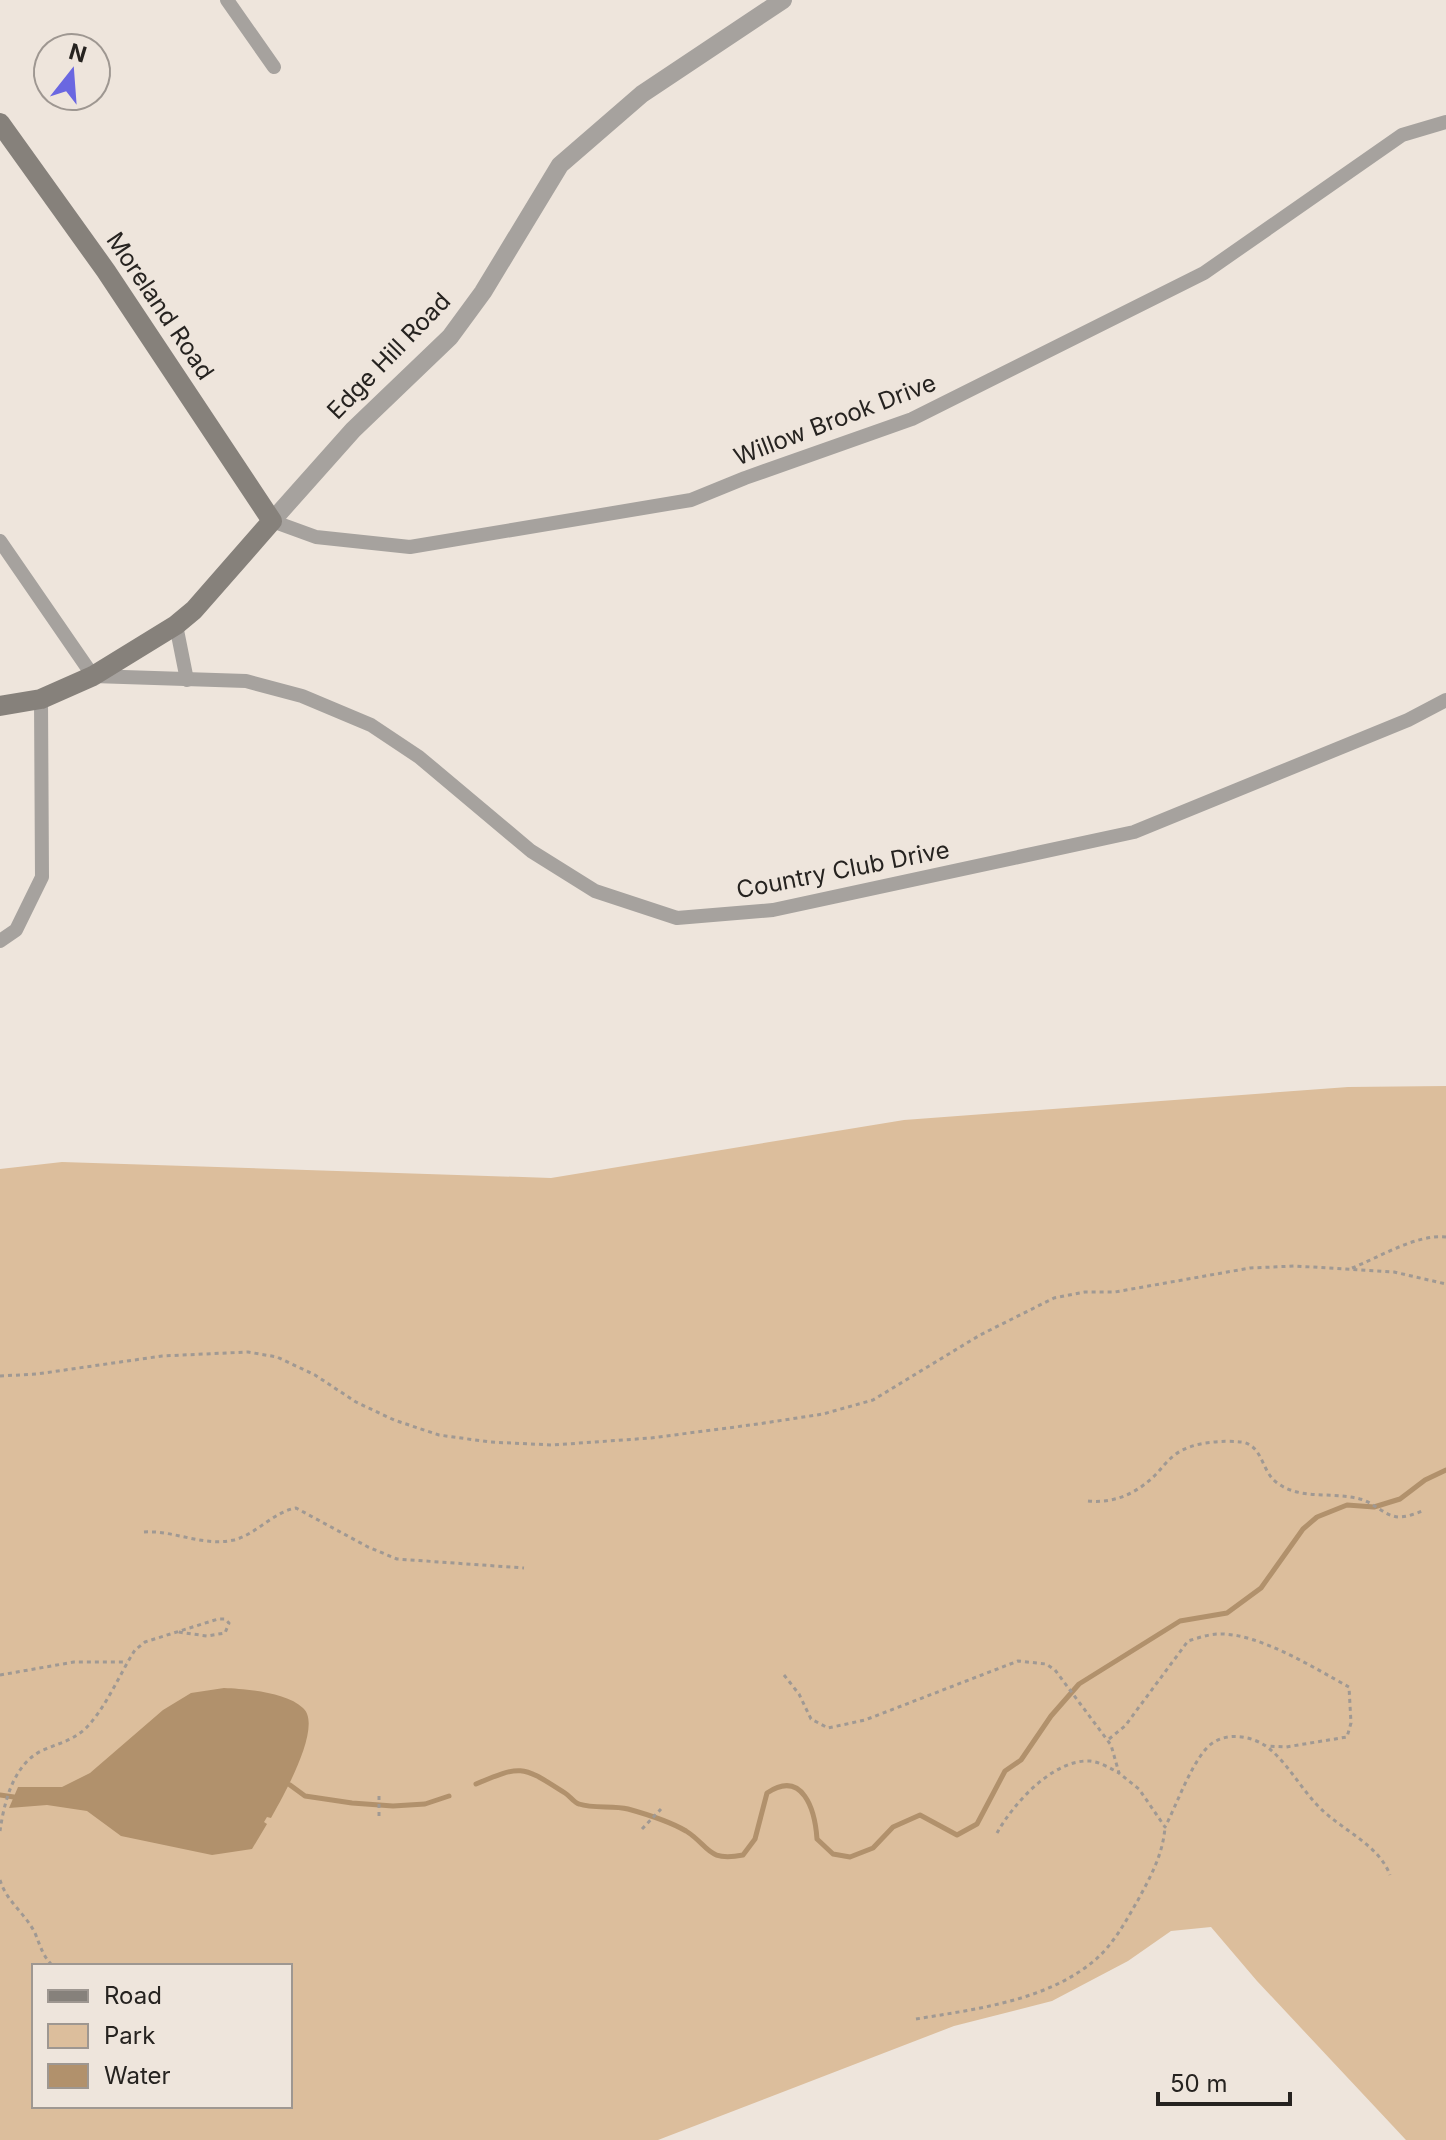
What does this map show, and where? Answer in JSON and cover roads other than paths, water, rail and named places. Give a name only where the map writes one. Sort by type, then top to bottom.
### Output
[{"type":"main road","name":"Moreland Road","points":[[0,123],[106,271],[272,521]]},
{"type":"main road","name":"Edge Hill Road","points":[[0,706],[41,699],[93,676],[176,625],[194,610],[272,521]]},
{"type":"street","points":[[227,0],[274,67]]},
{"type":"street","name":"Edge Hill Road","points":[[272,521],[353,430],[450,337],[483,292],[560,165],[642,94],[783,0]]},
{"type":"street","name":"Willow Brook Drive","points":[[272,521],[316,537],[410,547],[691,500],[912,419],[1204,273],[1402,135],[1446,122]]},
{"type":"street","points":[[0,541],[93,676]]},
{"type":"street","points":[[176,625],[187,680]]},
{"type":"street","name":"Country Club Drive","points":[[93,676],[246,681],[302,696],[371,725],[419,757],[531,851],[595,891],[677,918],[773,910],[1134,832],[1408,720],[1446,700]]},
{"type":"street","points":[[0,941],[16,930],[42,877],[41,699]]},
{"type":"water","points":[[224,1688],[265,1692],[287,1698],[303,1708],[308,1717],[305,1746],[299,1763],[271,1818],[267,1817],[264,1822],[267,1824],[252,1849],[212,1855],[121,1836],[87,1811],[47,1805],[9,1808],[18,1787],[62,1787],[90,1773],[163,1710],[191,1693]]},
{"type":"waterway","points":[[476,1784],[513,1771],[530,1773],[577,1803],[628,1809],[650,1816],[686,1831],[715,1854],[731,1857],[743,1855],[755,1839],[767,1793],[779,1787],[790,1786],[805,1796],[817,1839],[833,1854],[850,1857],[873,1848],[893,1827],[920,1815],[957,1835],[977,1824],[1005,1771],[1021,1760],[1051,1716],[1079,1684],[1180,1621],[1227,1613],[1261,1588],[1303,1529],[1317,1517],[1347,1505],[1374,1507],[1400,1499],[1425,1480],[1446,1470]]},
{"type":"waterway","points":[[290,1785],[305,1796],[393,1806],[425,1804],[449,1796]]},
{"type":"waterway","points":[[0,1795],[14,1797]]}]
